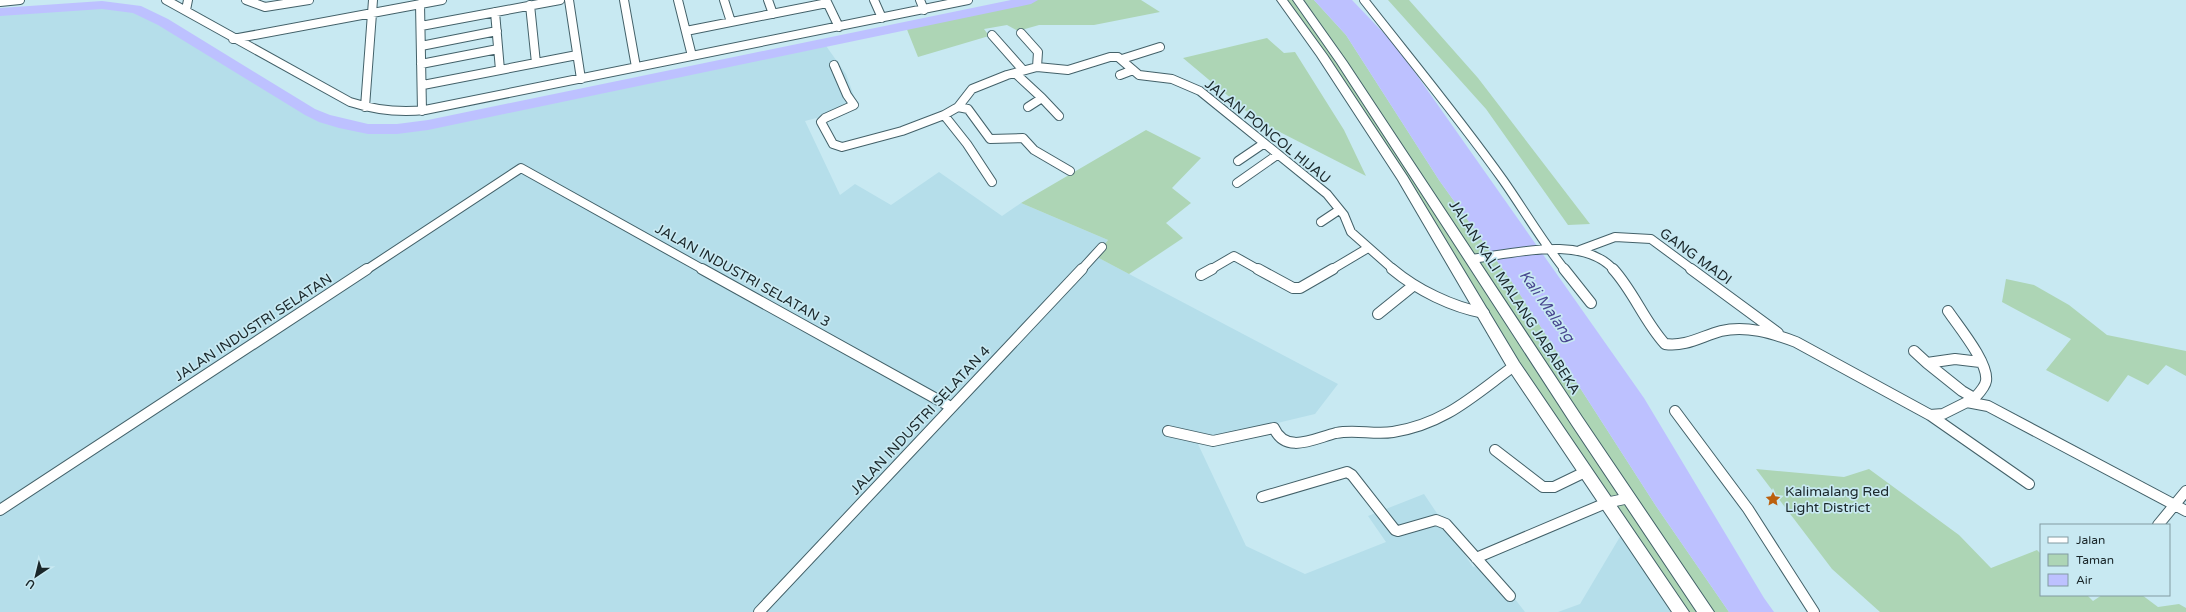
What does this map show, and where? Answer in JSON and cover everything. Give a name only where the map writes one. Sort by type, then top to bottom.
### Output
[{"type":"main road","points":[[1282,0],[1367,123],[1484,313],[1514,366],[1681,612]]},
{"type":"main road","name":"JALAN KALI MALANG JABABEKA","points":[[1298,0],[1477,259],[1629,498],[1706,612]]},
{"type":"main road","points":[[1367,123],[1381,121]]},
{"type":"street","points":[[0,2],[15,0]]},
{"type":"street","points":[[166,0],[350,102],[365,107],[388,111],[422,111],[968,0]]},
{"type":"street","points":[[186,10],[188,0]]},
{"type":"street","points":[[246,0],[265,7],[271,7],[309,0]]},
{"type":"street","points":[[365,107],[373,0]]},
{"type":"street","points":[[233,38],[442,0]]},
{"type":"street","points":[[421,26],[560,0]]},
{"type":"street","points":[[569,0],[581,79]]},
{"type":"street","points":[[624,0],[636,67]]},
{"type":"street","points":[[678,0],[692,56]]},
{"type":"street","points":[[724,0],[731,22]]},
{"type":"street","points":[[768,0],[773,14]]},
{"type":"street","points":[[874,0],[882,18]]},
{"type":"street","points":[[920,0],[924,10]]},
{"type":"street","points":[[1364,0],[1474,140],[1504,181],[1548,249],[1591,303]]},
{"type":"street","points":[[686,31],[773,14],[826,1],[839,27]]},
{"type":"street","points":[[420,4],[420,46],[423,85],[422,111]]},
{"type":"street","points":[[530,6],[536,63]]},
{"type":"street","points":[[495,12],[500,70]]},
{"type":"street","points":[[420,46],[497,31]]},
{"type":"street","points":[[1021,33],[1039,54],[1040,59],[1037,67]]},
{"type":"street","points":[[992,35],[1019,72],[1059,116]]},
{"type":"street","points":[[834,65],[853,106],[825,118],[821,122],[833,144],[839,147],[902,131],[944,115],[958,107],[972,89],[1019,72],[1037,67],[1068,70],[1110,57],[1122,59],[1160,47]]},
{"type":"street","points":[[421,64],[498,49]]},
{"type":"street","points":[[423,85],[577,55]]},
{"type":"street","name":"JALAN PONCOL HIJAU","points":[[1122,59],[1133,70],[1144,76],[1172,79],[1200,91],[1263,144],[1327,194],[1340,210],[1351,232],[1368,248],[1414,284],[1469,310],[1484,313]]},
{"type":"street","points":[[1120,75],[1133,70]]},
{"type":"street","points":[[1028,106],[1042,98]]},
{"type":"street","points":[[958,107],[968,110],[990,139],[999,140],[1023,138],[1034,150],[1070,171]]},
{"type":"street","points":[[944,115],[967,144],[992,182]]},
{"type":"street","points":[[1238,161],[1263,144]]},
{"type":"street","points":[[1237,183],[1277,155]]},
{"type":"street","name":"JALAN INDUSTRI SELATAN 3","points":[[521,168],[951,407]]},
{"type":"street","name":"JALAN INDUSTRI SELATAN","points":[[0,510],[521,168]]},
{"type":"street","points":[[1321,222],[1340,210]]},
{"type":"street","name":"GANG MADI","points":[[1580,250],[1615,237],[1651,239],[1783,337]]},
{"type":"street","name":"JALAN INDUSTRI SELATAN 4","points":[[759,612],[1102,247]]},
{"type":"street","points":[[1201,274],[1234,256],[1293,288],[1300,288],[1368,248]]},
{"type":"street","points":[[1477,259],[1532,249],[1580,250],[1604,259],[1618,271],[1666,345],[1682,344],[1721,331],[1736,329],[1765,332],[1783,337],[1930,416],[2029,484]]},
{"type":"street","points":[[1378,314],[1414,284]]},
{"type":"street","points":[[1930,416],[1943,414],[1973,400],[1986,382],[1986,375],[1980,362],[1948,311]]},
{"type":"street","points":[[1914,351],[1973,400],[2023,422],[2186,511]]},
{"type":"street","points":[[1928,363],[1955,359],[1980,362]]},
{"type":"street","points":[[1168,431],[1179,432],[1213,441],[1274,428],[1275,432],[1285,441],[1294,444],[1325,435],[1344,432],[1386,433],[1401,431],[1443,417],[1514,366]]},
{"type":"street","points":[[1675,411],[1776,549],[1814,612]]},
{"type":"street","points":[[1495,450],[1543,487],[1554,487],[1585,472]]},
{"type":"street","points":[[1262,497],[1347,472],[1352,475],[1393,529],[1398,531],[1439,520],[1446,524],[1510,596]]},
{"type":"street","points":[[2159,524],[2173,504],[2186,491]]},
{"type":"street","points":[[1476,558],[1606,503],[1629,498]]},
{"type":"shaded area","points":[[102,5],[123,6],[146,13],[330,123],[364,129],[419,127],[824,43],[846,74],[858,107],[805,121],[840,195],[855,184],[891,205],[939,172],[1002,216],[1021,203],[1108,240],[1095,256],[1338,384],[1315,414],[1197,442],[1246,546],[1305,574],[1386,542],[1368,516],[1424,494],[1473,567],[1487,563],[1525,612],[0,612],[0,13]]},
{"type":"shaded area","points":[[1624,530],[1680,612],[1558,612],[1580,604]]},
{"type":"green space","points":[[1033,0],[1141,0],[1160,12],[1094,25],[1039,25],[1018,31],[1007,25],[984,29],[989,36],[918,57],[906,27]]},
{"type":"green space","points":[[1282,0],[1314,0],[1346,35],[1439,180],[1512,282],[1656,506],[1729,612],[1681,612],[1484,313]]},
{"type":"green space","points":[[1388,0],[1409,0],[1478,78],[1590,224],[1568,225],[1486,109]]},
{"type":"green space","points":[[1267,38],[1284,53],[1295,52],[1344,130],[1366,176],[1258,121],[1183,58]]},
{"type":"green space","points":[[1146,130],[1201,158],[1172,188],[1191,203],[1166,223],[1183,238],[1129,274],[1095,256],[1108,240],[1021,203]]},
{"type":"green space","points":[[2006,279],[2034,285],[2069,305],[2107,335],[2186,351],[2186,376],[2166,365],[2148,385],[2128,375],[2108,402],[2046,370],[2071,339],[2002,302]]},
{"type":"green space","points":[[1756,469],[1844,477],[1869,469],[1959,535],[1991,568],[2037,550],[2040,553],[2040,596],[2088,596],[2093,601],[2100,596],[2143,596],[2158,607],[2179,604],[2186,608],[2186,612],[1880,612],[1832,569]]},
{"type":"water","name":"Kali Malang","points":[[1314,0],[1352,0],[1397,47],[1644,398],[1764,598],[1774,612],[1729,612],[1656,506],[1512,282],[1439,180],[1346,35]]},
{"type":"waterway","points":[[0,12],[102,5],[136,9],[163,22],[310,112],[324,119],[353,127],[368,129],[397,129],[428,125],[1031,0]]},
{"type":"place","name":"Kalimalang Red Light District","points":[[1773,499]]}]
